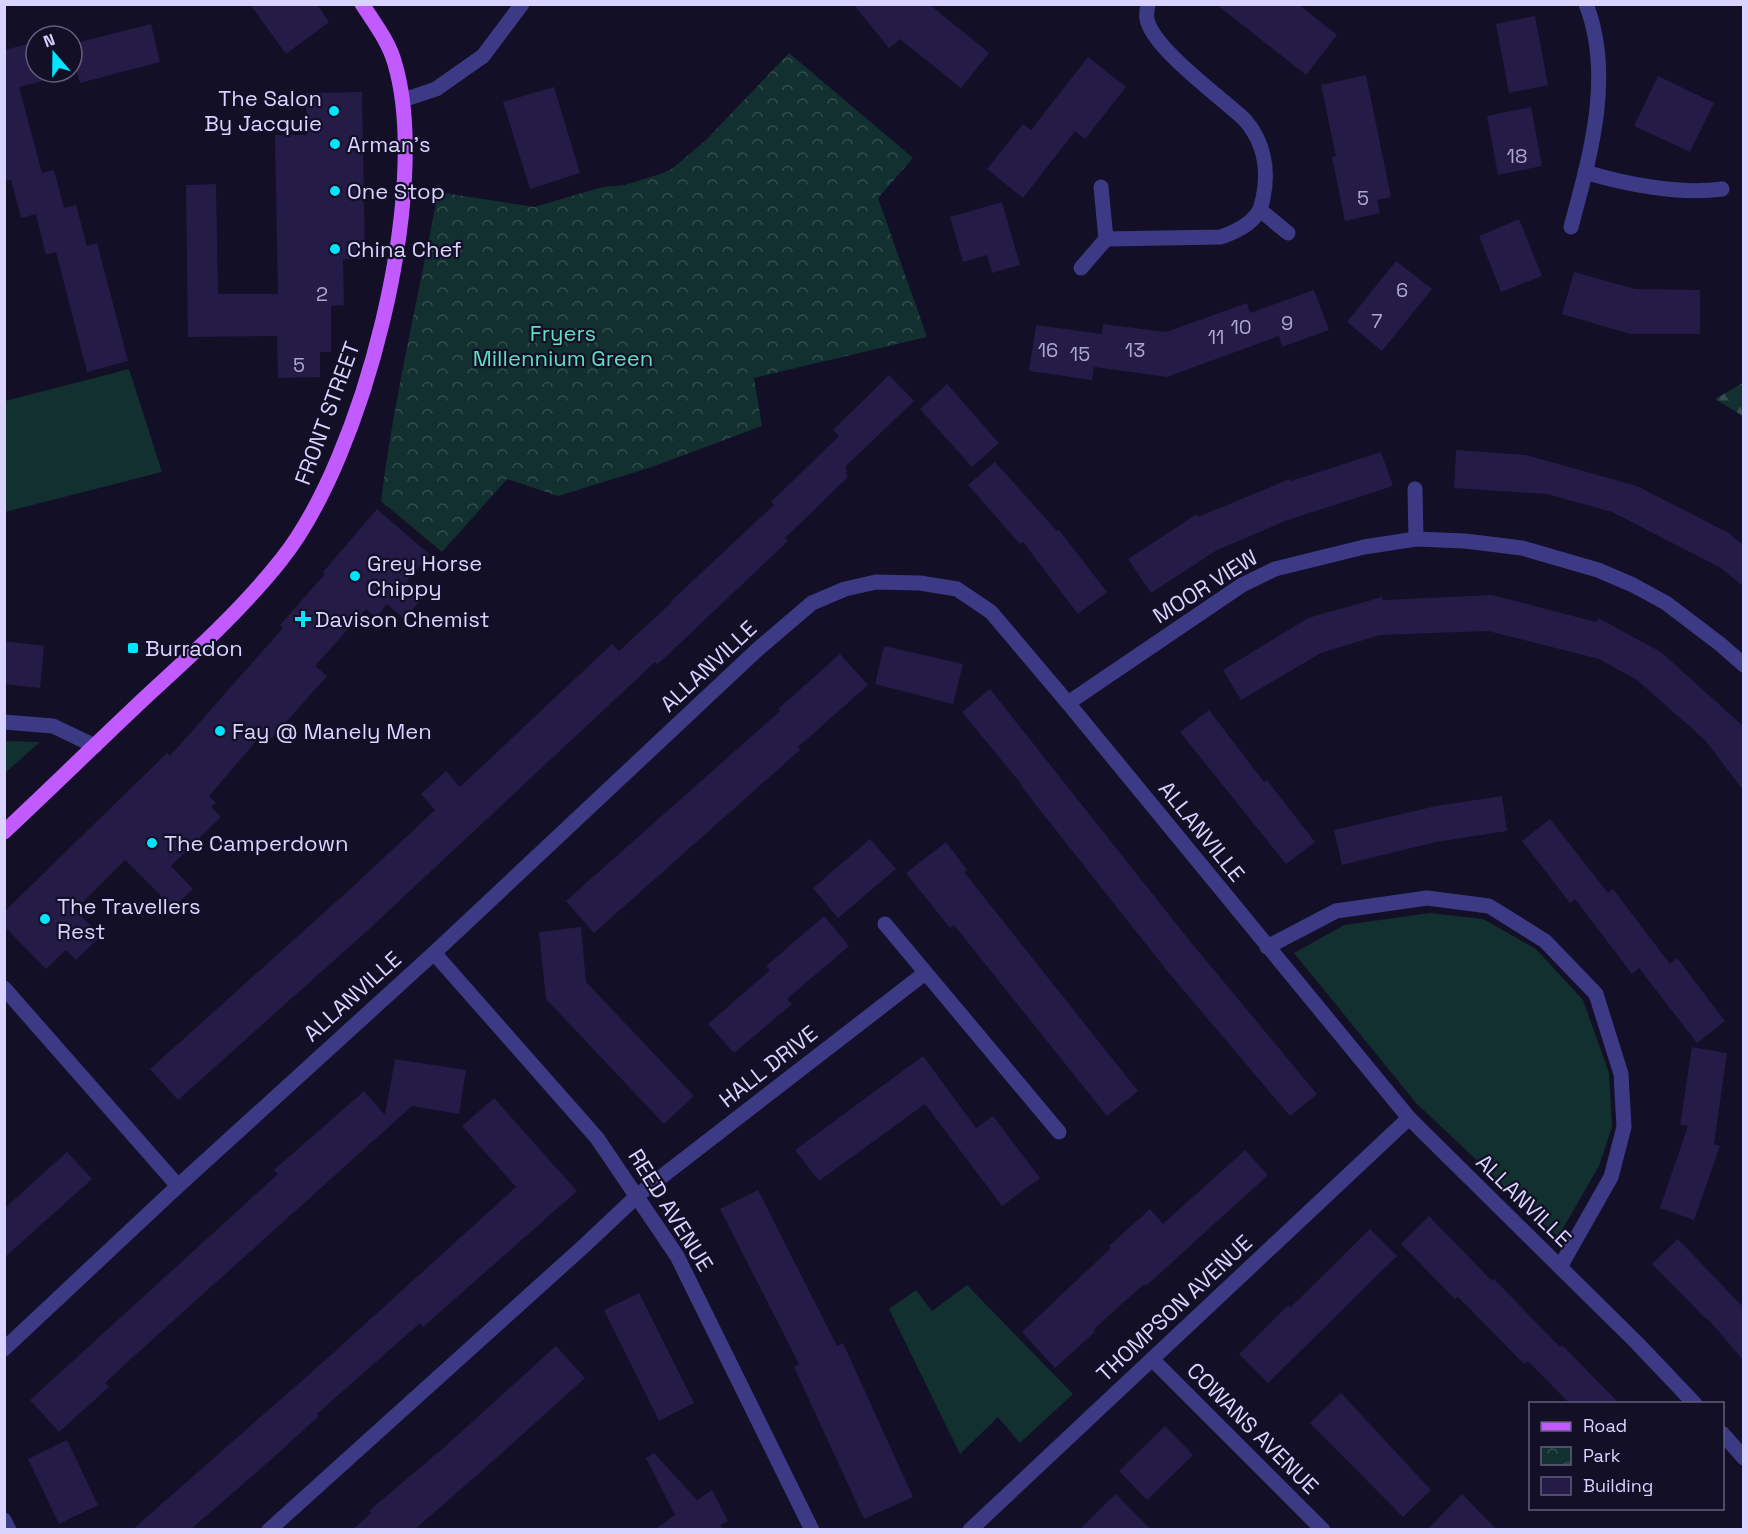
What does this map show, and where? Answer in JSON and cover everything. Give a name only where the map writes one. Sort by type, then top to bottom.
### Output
[{"type":"main road","name":"FRONT STREET","points":[[4,832],[231,618],[282,560],[302,532],[318,502],[360,398],[387,307],[401,223],[406,164],[403,100],[390,49],[362,4]]},
{"type":"street","points":[[403,100],[436,89],[483,56],[522,4]]},
{"type":"street","points":[[1571,227],[1585,172],[1597,109],[1598,45],[1586,4]]},
{"type":"street","points":[[1106,239],[1221,237],[1237,231],[1251,221],[1260,210],[1264,190],[1266,169],[1255,132],[1229,105],[1173,57],[1161,43],[1147,19],[1144,5]]},
{"type":"street","points":[[1585,172],[1626,182],[1676,189],[1704,191],[1722,189]]},
{"type":"street","points":[[1082,268],[1106,239],[1101,187]]},
{"type":"street","points":[[1260,210],[1288,233]]},
{"type":"street","points":[[1415,489],[1416,539]]},
{"type":"street","name":"MOOR VIEW","points":[[1068,703],[1242,585],[1275,569],[1364,547],[1416,539],[1465,541],[1522,548],[1598,570],[1666,603],[1720,644],[1743,665]]},
{"type":"street","name":"ALLANVILLE","points":[[4,1348],[434,952],[758,649],[812,603],[845,589],[876,582],[920,583],[957,589],[991,612],[1408,1119],[1637,1343],[1693,1402]]},
{"type":"street","points":[[4,722],[54,726],[95,746]]},
{"type":"street","name":"ALLANVILLE","points":[[1267,947],[1336,911],[1427,898],[1488,906],[1545,941],[1596,994],[1622,1074],[1624,1127],[1611,1177],[1560,1267]]},
{"type":"street","points":[[885,924],[1059,1132]]},
{"type":"street","name":"REED AVENUE","points":[[434,952],[597,1138],[638,1195],[677,1256],[812,1530]]},
{"type":"street","name":"HALL DRIVE","points":[[638,1195],[925,973]]},
{"type":"street","points":[[4,988],[178,1186]]},
{"type":"street","name":"THOMPSON AVENUE","points":[[970,1530],[1408,1119]]},
{"type":"street","points":[[269,1530],[638,1195]]},
{"type":"street","name":"COWANS AVENUE","points":[[1152,1359],[1323,1530]]},
{"type":"street","points":[[1724,1435],[1743,1458]]},
{"type":"street","points":[[4,1520],[9,1530]]},
{"type":"green space","name":"Fryers Millennium Green","points":[[789,53],[913,158],[878,198],[927,337],[754,378],[762,426],[652,467],[558,496],[507,479],[442,552],[381,501],[400,385],[438,192],[534,207],[603,187],[625,185],[663,173],[673,168],[706,140]]},
{"type":"green space","points":[[129,369],[162,472],[5,512],[5,401]]},
{"type":"green space","points":[[1743,383],[1743,416],[1715,399]]},
{"type":"green space","points":[[5,741],[40,742],[5,773]]},
{"type":"green space","points":[[1430,913],[1483,919],[1536,949],[1583,1000],[1609,1073],[1612,1127],[1599,1166],[1558,1237],[1416,1103],[1294,953],[1344,925]]},
{"type":"green space","points":[[967,1285],[1073,1394],[1020,1443],[998,1417],[960,1454],[889,1309],[916,1290],[932,1311]]},
{"type":"building","points":[[250,4],[317,4],[329,22],[286,54]]},
{"type":"building","points":[[853,4],[929,4],[989,53],[961,88],[900,39],[889,48]]},
{"type":"building","points":[[1216,4],[1298,4],[1337,35],[1306,75]]},
{"type":"building","points":[[1535,16],[1548,85],[1509,93],[1496,24]]},
{"type":"building","points":[[151,24],[160,62],[84,82],[84,41]]},
{"type":"building","points":[[24,45],[24,84],[31,84],[19,87],[42,173],[54,170],[64,208],[76,205],[87,246],[97,243],[128,361],[87,372],[56,252],[46,255],[36,214],[21,218],[11,180],[4,181],[4,50]]},
{"type":"building","points":[[1088,57],[1126,87],[1085,139],[1075,131],[1023,198],[987,169],[1023,124],[1031,130]]},
{"type":"building","points":[[1366,75],[1391,197],[1377,200],[1380,213],[1345,221],[1332,157],[1336,156],[1321,85]]},
{"type":"building","points":[[1658,76],[1714,103],[1690,152],[1634,126]]},
{"type":"building","points":[[554,87],[580,173],[530,189],[503,102]]},
{"type":"building","points":[[362,92],[365,259],[343,259],[344,305],[331,306],[331,352],[320,352],[320,377],[278,378],[277,336],[188,337],[186,185],[216,184],[218,294],[278,294],[275,135],[307,135],[306,93]]},
{"type":"building","points":[[1531,107],[1542,166],[1498,175],[1487,116]]},
{"type":"building","points":[[1002,202],[1020,265],[992,273],[987,255],[963,262],[950,217]]},
{"type":"building","points":[[1519,219],[1542,276],[1501,292],[1479,236]]},
{"type":"building","points":[[1396,261],[1432,289],[1382,351],[1347,322]]},
{"type":"building","points":[[1574,272],[1635,289],[1700,290],[1700,334],[1630,334],[1562,314]]},
{"type":"building","points":[[1314,290],[1329,330],[1282,347],[1279,336],[1167,377],[1094,367],[1092,380],[1029,371],[1036,325],[1102,334],[1103,324],[1166,332],[1247,303],[1250,313]]},
{"type":"building","points":[[889,375],[914,401],[846,466],[847,478],[785,538],[788,541],[657,665],[655,662],[368,930],[178,1100],[150,1069],[435,810],[421,794],[446,771],[460,787],[612,644],[619,651],[672,602],[774,505],[771,502],[839,436],[833,430]]},
{"type":"building","points":[[947,384],[999,443],[972,467],[920,409]]},
{"type":"building","points":[[1456,450],[1526,455],[1637,486],[1729,533],[1743,545],[1743,586],[1719,567],[1612,512],[1547,494],[1454,488]]},
{"type":"building","points":[[1381,452],[1393,486],[1288,520],[1217,550],[1151,593],[1128,559],[1197,514],[1198,517],[1290,479],[1291,481]]},
{"type":"building","points":[[995,462],[1057,531],[1059,530],[1107,592],[1078,614],[1023,542],[1020,544],[968,485]]},
{"type":"building","points":[[377,509],[430,555],[407,581],[424,596],[404,619],[387,604],[376,618],[366,609],[315,666],[327,676],[271,739],[263,733],[209,796],[216,803],[211,807],[221,817],[171,866],[193,889],[173,908],[125,860],[75,910],[101,936],[76,960],[66,950],[46,969],[4,926],[4,912],[167,753],[170,756],[283,628],[280,625],[325,574],[323,572]]},
{"type":"building","points":[[1492,595],[1596,622],[1598,618],[1661,652],[1743,726],[1743,790],[1705,740],[1637,680],[1599,659],[1488,631],[1380,635],[1321,653],[1241,700],[1223,670],[1308,618],[1382,597],[1383,600]]},
{"type":"building","points":[[4,641],[44,646],[40,688],[4,684]]},
{"type":"building","points":[[884,646],[963,664],[953,704],[875,684]]},
{"type":"building","points":[[840,654],[868,685],[798,747],[800,750],[594,933],[566,901],[780,711],[778,709]]},
{"type":"building","points":[[990,689],[1189,940],[1317,1094],[1290,1116],[1168,972],[962,712]]},
{"type":"building","points":[[1209,710],[1264,782],[1267,780],[1315,842],[1286,864],[1180,732]]},
{"type":"building","points":[[1502,796],[1507,831],[1436,842],[1342,865],[1334,830],[1436,806]]},
{"type":"building","points":[[1550,819],[1608,893],[1613,889],[1670,964],[1677,958],[1725,1021],[1697,1043],[1639,968],[1632,974],[1575,899],[1570,903],[1522,841]]},
{"type":"building","points":[[870,839],[896,869],[838,918],[813,888]]},
{"type":"building","points":[[946,842],[967,870],[964,872],[1138,1091],[1107,1116],[954,925],[950,928],[906,873]]},
{"type":"building","points":[[824,916],[849,946],[787,999],[792,1004],[734,1053],[708,1024],[770,970],[766,966]]},
{"type":"building","points":[[581,927],[586,982],[694,1096],[664,1124],[546,999],[539,932]]},
{"type":"building","points":[[1692,1047],[1727,1053],[1714,1144],[1720,1146],[1694,1220],[1660,1208],[1688,1126],[1680,1125]]},
{"type":"building","points":[[923,1056],[976,1128],[993,1116],[1040,1178],[1002,1206],[925,1104],[819,1181],[795,1150]]},
{"type":"building","points":[[395,1059],[466,1070],[459,1114],[412,1106],[132,1358],[105,1383],[109,1387],[59,1432],[30,1400],[278,1174],[274,1170],[364,1091],[385,1115]]},
{"type":"building","points":[[494,1098],[577,1191],[423,1327],[420,1323],[317,1414],[319,1416],[274,1457],[190,1530],[132,1530],[322,1363],[516,1187],[462,1126]]},
{"type":"building","points":[[1245,1150],[1268,1175],[1146,1286],[1144,1284],[1093,1330],[1095,1332],[1055,1368],[1022,1332],[1150,1209],[1163,1224]]},
{"type":"building","points":[[67,1152],[92,1179],[4,1258],[4,1209]]},
{"type":"building","points":[[758,1190],[837,1346],[843,1343],[913,1497],[864,1519],[794,1367],[799,1364],[720,1209]]},
{"type":"building","points":[[1429,1216],[1492,1281],[1494,1279],[1560,1347],[1562,1345],[1618,1402],[1568,1402],[1528,1361],[1524,1364],[1458,1297],[1455,1299],[1401,1244]]},
{"type":"building","points":[[1370,1229],[1397,1256],[1268,1383],[1239,1354],[1288,1305],[1290,1308]]},
{"type":"building","points":[[1678,1239],[1743,1307],[1743,1360],[1708,1319],[1652,1264]]},
{"type":"building","points":[[639,1293],[694,1403],[659,1421],[604,1310]]},
{"type":"building","points":[[556,1346],[585,1378],[414,1530],[352,1530],[371,1513],[369,1511],[449,1443]]},
{"type":"building","points":[[1341,1393],[1431,1490],[1403,1517],[1310,1423]]},
{"type":"building","points":[[1165,1426],[1193,1455],[1147,1500],[1119,1471]]},
{"type":"building","points":[[67,1440],[98,1505],[59,1524],[28,1459]]},
{"type":"building","points":[[654,1453],[697,1500],[712,1490],[728,1521],[720,1525],[724,1530],[654,1530],[675,1515],[646,1458]]},
{"type":"building","points":[[1116,1494],[1151,1530],[1079,1530],[1105,1504]]},
{"type":"building","points":[[1462,1494],[1497,1530],[1427,1530]]},
{"type":"place","name":"The Salon By Jacquie","points":[[334,111]]},
{"type":"place","name":"Arman’s","points":[[335,144]]},
{"type":"place","name":"One Stop","points":[[335,191]]},
{"type":"place","name":"China Chef","points":[[335,249]]},
{"type":"place","name":"Grey Horse Chippy","points":[[355,576]]},
{"type":"place","name":"Davison Chemist","points":[[303,619]]},
{"type":"place","name":"Burradon","points":[[133,648]]},
{"type":"place","name":"Fay @ Manely Men","points":[[220,731]]},
{"type":"place","name":"The Camperdown","points":[[152,843]]},
{"type":"place","name":"The Travellers Rest","points":[[45,919]]}]
